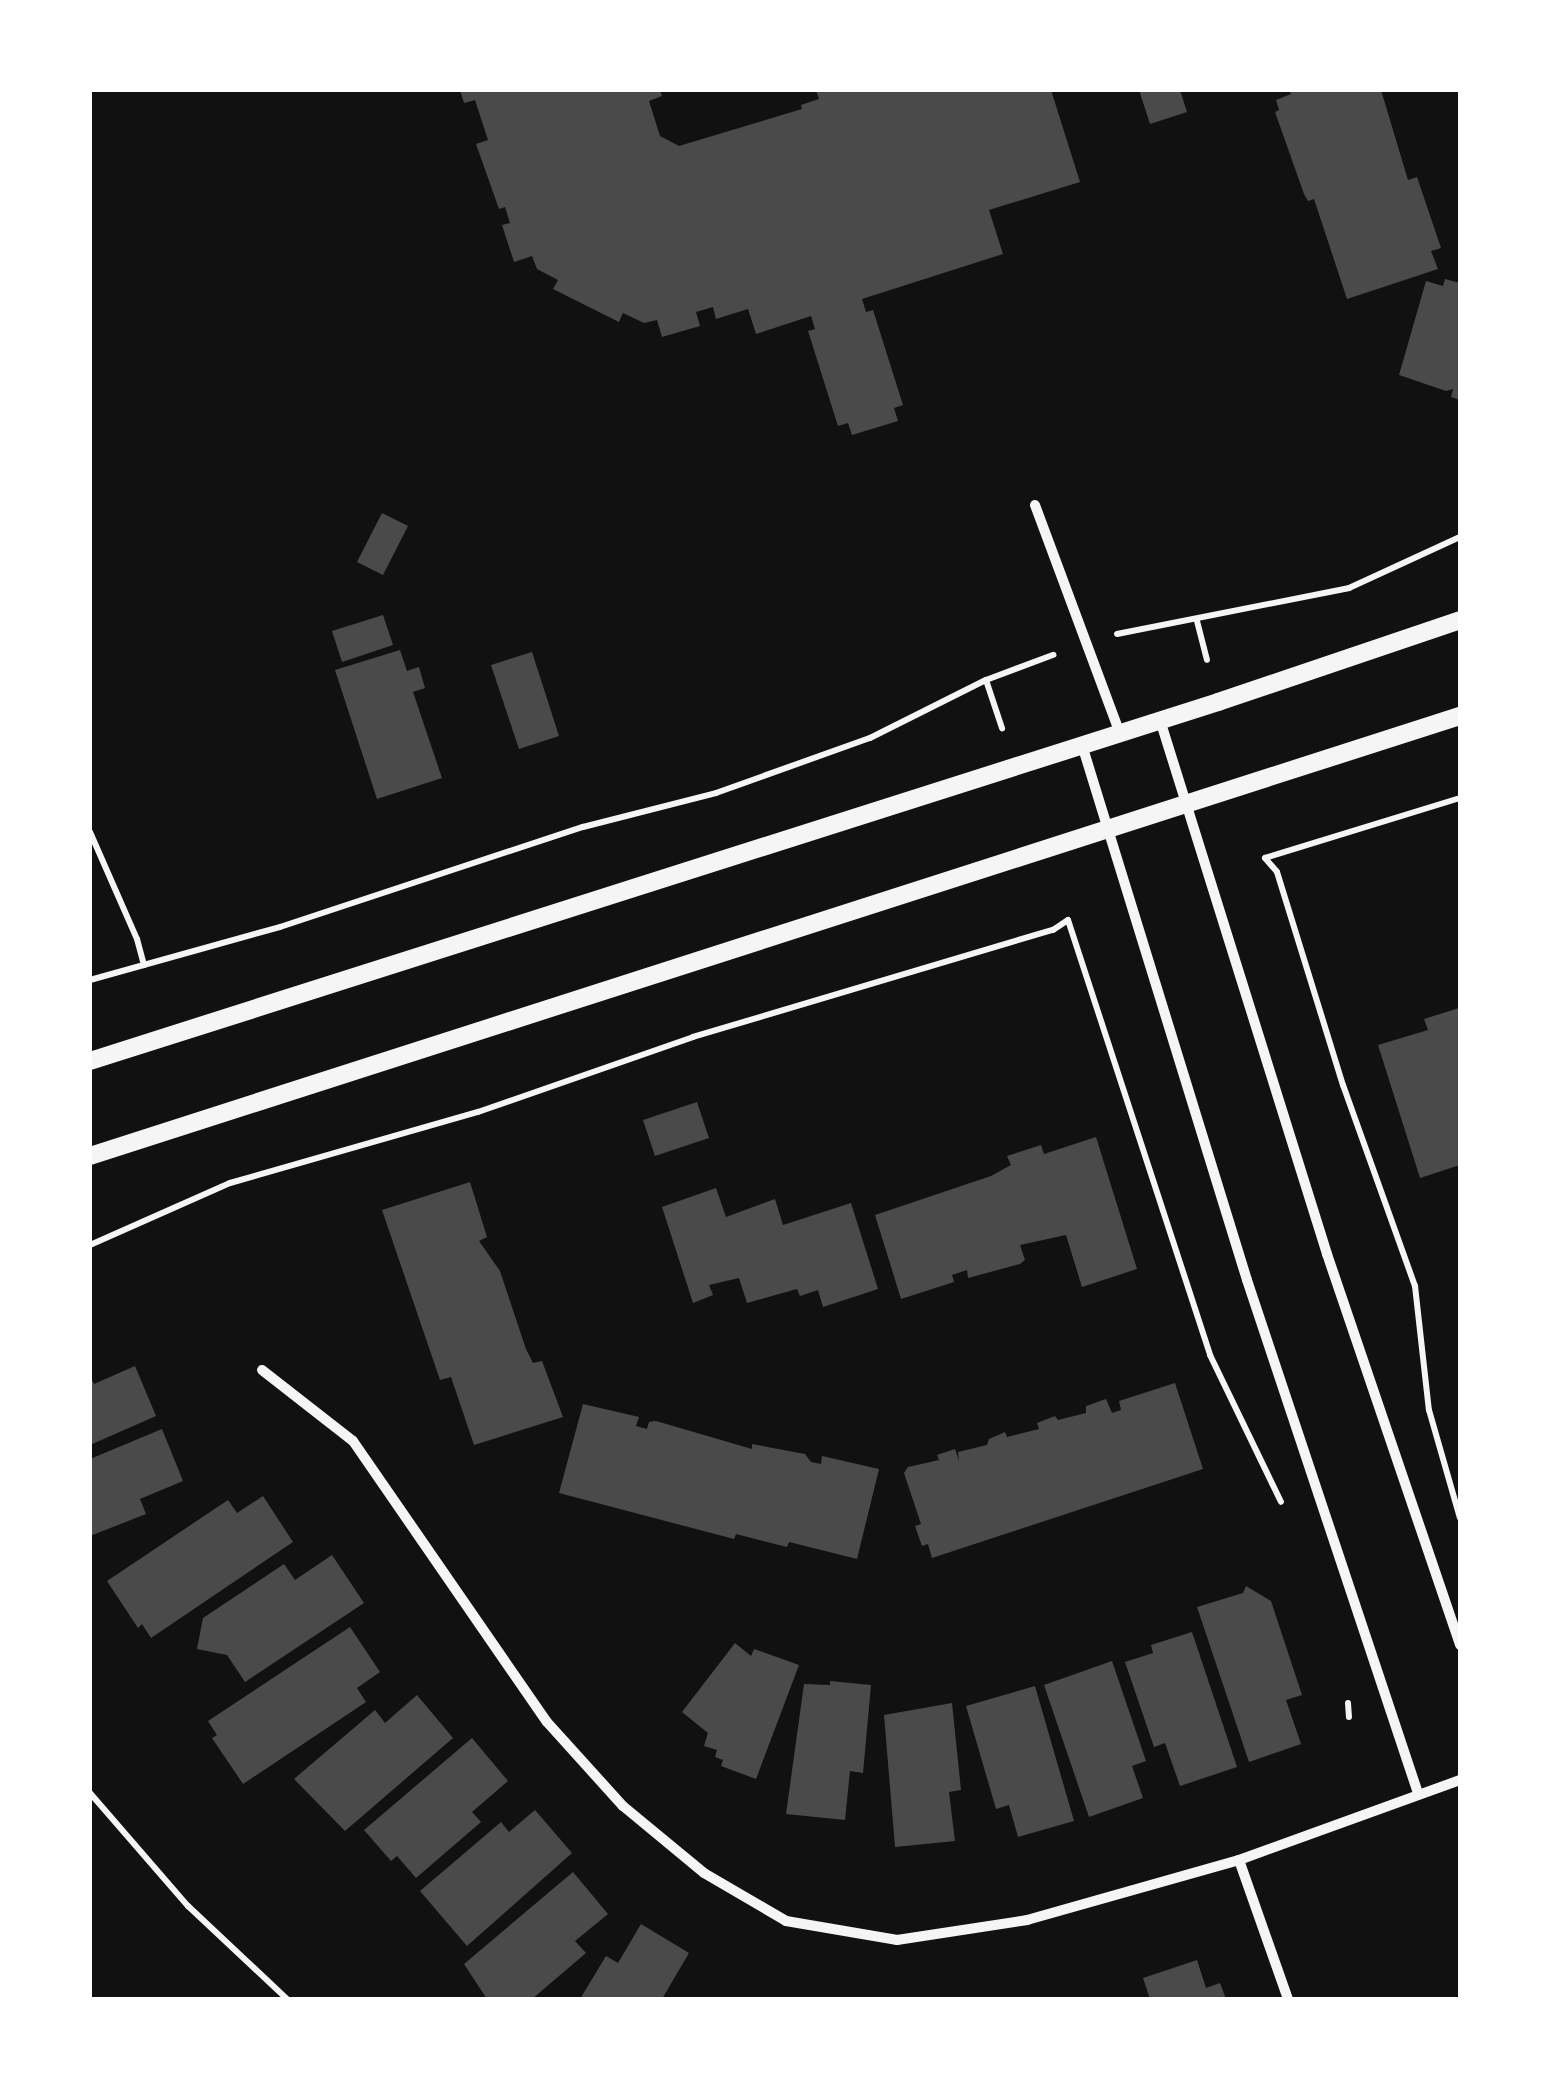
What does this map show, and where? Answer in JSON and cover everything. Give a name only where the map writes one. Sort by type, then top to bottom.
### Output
[{"type":"street","points":[[1035,505],[1120,733]]},
{"type":"street","points":[[90,1061],[1082,746],[1460,620]]},
{"type":"street","points":[[90,1156],[1460,716]]},
{"type":"street","points":[[1160,720],[1328,1254],[1460,1645]]},
{"type":"street","points":[[1082,746],[1247,1280],[1418,1794]]},
{"type":"street","points":[[262,1370],[353,1441],[546,1722],[623,1806],[704,1873],[786,1920],[897,1940],[1027,1920],[1239,1860],[1460,1780]]},
{"type":"street","points":[[1239,1860],[1288,1999]]},
{"type":"path","points":[[90,980],[280,927],[583,828],[716,792],[870,738],[986,680],[1086,642],[1349,588],[1460,537]]},
{"type":"path","points":[[1197,620],[1207,660]]},
{"type":"path","points":[[986,680],[1002,728]]},
{"type":"path","points":[[1460,798],[1265,858],[1277,872],[1343,1085],[1415,1286],[1428,1410],[1460,1518]]},
{"type":"path","points":[[90,832],[137,938],[144,966]]},
{"type":"path","points":[[90,1245],[230,1183],[478,1112],[693,1037],[1053,930],[1068,920],[1210,1355],[1289,1520]]},
{"type":"path","points":[[1347,1698],[1349,1718]]},
{"type":"path","points":[[90,1793],[188,1906],[287,1999]]},
{"type":"building","points":[[460,90],[660,90],[662,96],[649,101],[660,136],[679,146],[802,109],[801,105],[819,99],[816,90],[1051,90],[1080,182],[989,210],[1003,254],[862,299],[866,312],[873,310],[903,405],[894,408],[898,421],[852,435],[848,423],[838,426],[808,331],[815,329],[811,316],[756,334],[748,309],[716,319],[713,307],[696,312],[700,326],[662,337],[657,320],[644,323],[623,313],[619,322],[553,289],[558,280],[537,269],[532,256],[514,262],[502,225],[510,223],[505,207],[499,209],[476,144],[488,140],[475,100],[464,103]]},
{"type":"building","points":[[1139,90],[1180,90],[1187,112],[1150,124]]},
{"type":"building","points":[[1289,90],[1381,90],[1408,180],[1417,177],[1441,248],[1431,251],[1438,269],[1347,299],[1314,199],[1308,201],[1304,194],[1275,112],[1279,110],[1276,100],[1291,94]]},
{"type":"building","points":[[1445,279],[1460,283],[1460,400],[1451,397],[1453,389],[1446,391],[1399,375],[1426,281],[1443,286]]},
{"type":"building","points":[[382,513],[408,526],[383,575],[357,562]]},
{"type":"building","points":[[383,615],[393,645],[342,662],[332,631]]},
{"type":"building","points":[[400,650],[407,671],[419,667],[425,688],[413,692],[442,778],[377,799],[335,670]]},
{"type":"building","points":[[532,652],[559,736],[519,749],[491,665]]},
{"type":"building","points":[[1459,1008],[1460,1165],[1420,1178],[1378,1045],[1428,1030],[1424,1019]]},
{"type":"building","points":[[697,1102],[709,1138],[655,1156],[643,1120]]},
{"type":"building","points":[[1096,1137],[1137,1269],[1082,1287],[1066,1235],[1020,1245],[1025,1260],[1020,1264],[968,1278],[967,1270],[952,1275],[954,1282],[901,1299],[875,1215],[991,1176],[1011,1165],[1007,1156],[1041,1145],[1044,1154]]},
{"type":"building","points":[[470,1182],[487,1237],[479,1241],[500,1271],[526,1349],[533,1363],[542,1361],[563,1417],[474,1445],[451,1377],[440,1380],[382,1210]]},
{"type":"building","points":[[716,1188],[726,1217],[775,1199],[783,1225],[851,1203],[878,1289],[823,1307],[818,1290],[800,1296],[797,1289],[747,1303],[739,1278],[709,1285],[713,1295],[693,1303],[662,1207]]},
{"type":"building","points":[[135,1366],[156,1416],[90,1445],[90,1376],[94,1384]]},
{"type":"building","points":[[1175,1383],[1203,1469],[932,1558],[928,1544],[922,1546],[915,1526],[921,1524],[904,1473],[908,1467],[939,1460],[937,1455],[955,1449],[959,1461],[958,1452],[987,1445],[989,1439],[1005,1432],[1007,1437],[1039,1429],[1037,1423],[1055,1416],[1058,1420],[1086,1413],[1086,1406],[1106,1399],[1112,1413],[1121,1410],[1119,1401]]},
{"type":"building","points":[[583,1404],[639,1417],[636,1426],[647,1429],[649,1422],[656,1421],[752,1449],[752,1444],[805,1454],[811,1462],[821,1464],[822,1456],[879,1469],[857,1559],[789,1542],[787,1547],[736,1534],[734,1539],[559,1493]]},
{"type":"building","points":[[162,1429],[183,1481],[140,1499],[146,1514],[90,1536],[90,1459]]},
{"type":"building","points":[[263,1496],[293,1542],[151,1638],[142,1624],[138,1628],[107,1581],[228,1500],[237,1513]]},
{"type":"building","points":[[332,1555],[364,1603],[245,1682],[227,1655],[197,1649],[203,1618],[284,1564],[295,1580]]},
{"type":"building","points":[[1246,1586],[1271,1601],[1302,1695],[1286,1700],[1301,1744],[1249,1762],[1197,1607],[1243,1593]]},
{"type":"building","points":[[350,1627],[380,1672],[357,1688],[366,1702],[243,1784],[212,1738],[217,1735],[208,1721]]},
{"type":"building","points":[[1192,1632],[1237,1767],[1180,1786],[1165,1743],[1154,1747],[1125,1662],[1153,1653],[1151,1645]]},
{"type":"building","points":[[735,1643],[751,1656],[754,1649],[799,1665],[756,1779],[721,1766],[723,1760],[715,1757],[717,1750],[704,1746],[708,1733],[682,1712]]},
{"type":"building","points":[[1112,1661],[1146,1761],[1132,1766],[1143,1798],[1089,1817],[1044,1685]]},
{"type":"building","points":[[830,1681],[871,1685],[863,1773],[850,1771],[845,1820],[786,1814],[804,1684],[830,1685]]},
{"type":"building","points":[[1035,1686],[1074,1821],[1018,1837],[1009,1805],[996,1809],[966,1706]]},
{"type":"building","points":[[417,1695],[453,1738],[345,1831],[294,1779],[375,1710],[385,1723]]},
{"type":"building","points":[[952,1703],[961,1790],[949,1792],[955,1841],[895,1847],[884,1715]]},
{"type":"building","points":[[472,1738],[508,1781],[472,1812],[481,1822],[416,1878],[397,1856],[391,1861],[364,1830]]},
{"type":"building","points":[[535,1810],[572,1853],[467,1946],[420,1891],[501,1822],[509,1832]]},
{"type":"building","points":[[573,1872],[608,1914],[575,1941],[586,1953],[532,1999],[487,1999],[464,1964]]},
{"type":"building","points":[[641,1924],[689,1953],[662,1999],[580,1999],[606,1956],[618,1963]]},
{"type":"building","points":[[1197,1960],[1206,1988],[1220,1983],[1226,1999],[1150,1999],[1143,1978]]}]
